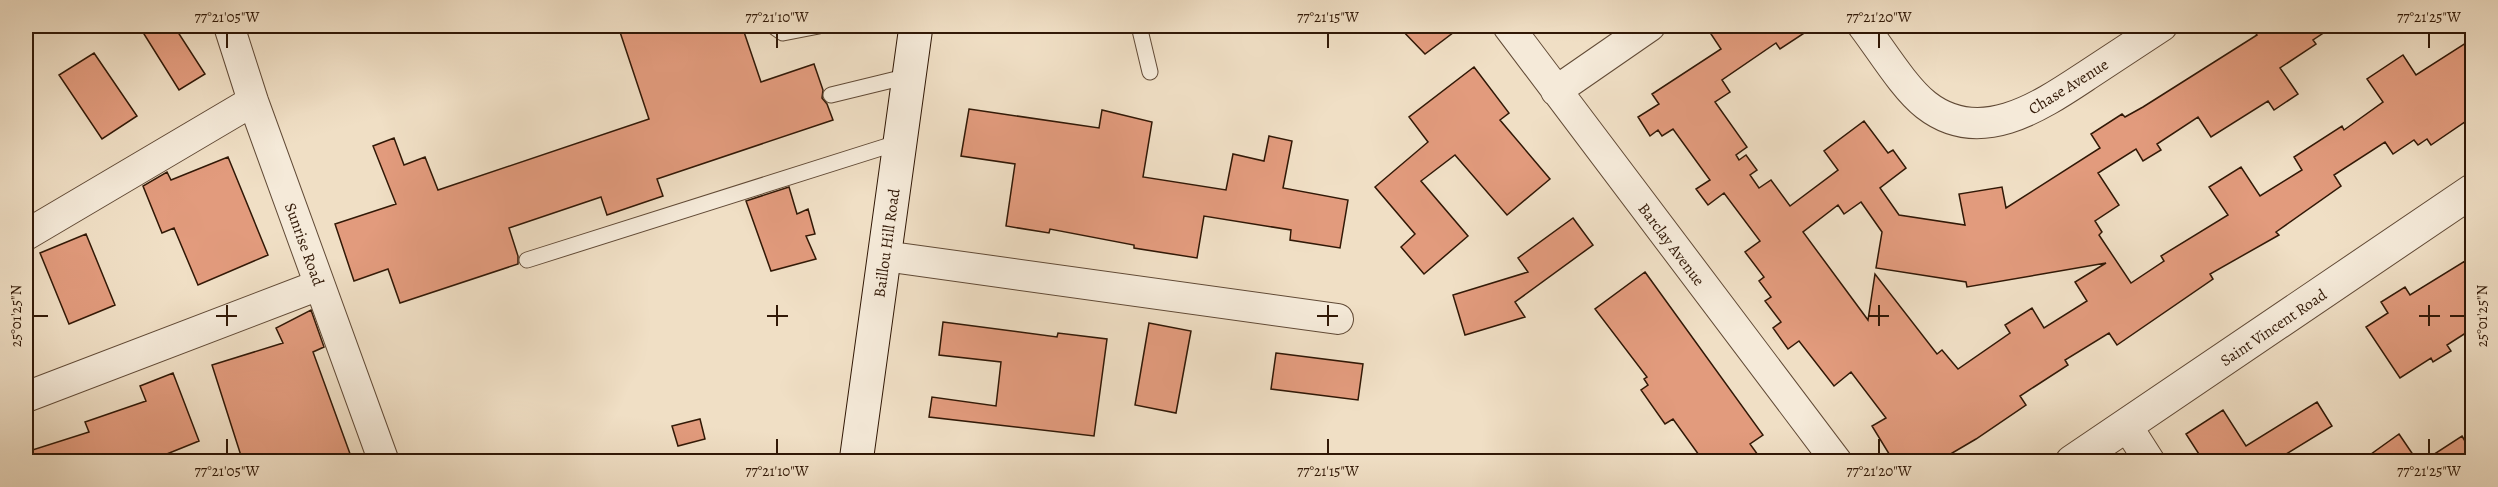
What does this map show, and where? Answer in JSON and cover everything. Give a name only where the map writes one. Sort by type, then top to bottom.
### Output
[{"type":"street","name":"Sunrise Road","points":[[229,26],[253,101],[384,462]]},
{"type":"street","name":"Baillou Hill Road","points":[[855,462],[916,26]]},
{"type":"street","name":"Barclay Avenue","points":[[1508,26],[1837,462]]},
{"type":"street","points":[[1556,91],[1650,26]]},
{"type":"street","name":"Chase Avenue","points":[[1863,26],[1926,105],[1957,120],[1978,123],[1998,121],[2029,112],[2162,26]]},
{"type":"street","points":[[26,236],[253,101]]},
{"type":"street","name":"Saint Vincent Road","points":[[2072,462],[2472,191]]},
{"type":"street","points":[[884,256],[1338,319]]},
{"type":"street","points":[[26,397],[319,285]]},
{"type":"street","points":[[2127,426],[2150,462]]},
{"type":"lane","points":[[773,26],[783,33],[819,26]]},
{"type":"lane","points":[[1139,26],[1150,72]]},
{"type":"lane","points":[[831,95],[909,76]]},
{"type":"lane","points":[[527,260],[900,142]]},
{"type":"building","points":[[139,26],[174,26],[205,74],[179,90]]},
{"type":"building","points":[[618,26],[742,26],[761,82],[814,64],[823,90],[822,98],[833,120],[657,179],[663,196],[607,215],[601,197],[509,228],[518,256],[518,264],[400,303],[388,269],[354,281],[335,224],[396,204],[373,146],[394,138],[404,165],[425,157],[438,190],[649,119]]},
{"type":"building","points":[[1398,26],[1462,26],[1425,54]]},
{"type":"building","points":[[1724,26],[1815,26],[1780,49],[1776,43],[1722,80],[1730,92],[1715,102],[1747,147],[1736,155],[1739,160],[1746,155],[1757,170],[1750,175],[1759,188],[1771,180],[1790,206],[1838,170],[1824,151],[1864,121],[1888,153],[1893,150],[1906,168],[1880,188],[1899,215],[1965,225],[1959,194],[2002,187],[2006,208],[2100,148],[2091,134],[2122,114],[2125,117],[2143,107],[2257,35],[2250,26],[2334,26],[2313,40],[2316,44],[2280,68],[2298,94],[2274,110],[2268,101],[2211,137],[2198,117],[2157,144],[2161,150],[2143,161],[2136,149],[2098,173],[2119,205],[2095,221],[2102,232],[2099,235],[2131,283],[2164,261],[2161,256],[2228,215],[2209,187],[2241,167],[2260,196],[2302,170],[2294,157],[2342,126],[2344,130],[2383,102],[2367,79],[2403,55],[2416,75],[2472,39],[2472,117],[2431,145],[2427,139],[2418,145],[2414,140],[2393,154],[2385,142],[2334,175],[2341,186],[2276,232],[2279,235],[2210,274],[2213,279],[2117,345],[2109,333],[2065,360],[2068,365],[2020,396],[2026,405],[1976,439],[1937,462],[1894,462],[1872,426],[1886,418],[1851,372],[1834,386],[1799,341],[1788,349],[1773,328],[1781,322],[1765,301],[1771,297],[1759,281],[1764,277],[1745,252],[1760,241],[1724,193],[1708,205],[1696,189],[1710,180],[1673,129],[1662,136],[1658,130],[1650,136],[1638,117],[1659,104],[1652,94],[1721,49],[1711,34]],"holes":[[[1861,202],[1882,232],[1876,268],[1966,282],[1967,287],[2106,263],[2075,282],[2087,301],[2044,328],[2032,308],[2005,325],[2010,333],[1958,369],[1942,350],[1937,354],[1875,274],[1868,320],[1803,232],[1838,205],[1844,214]]]},
{"type":"building","points":[[94,53],[137,116],[102,139],[59,75]]},
{"type":"building","points":[[1474,67],[1509,113],[1500,120],[1550,179],[1507,215],[1455,155],[1421,181],[1468,236],[1424,274],[1401,247],[1415,234],[1375,187],[1428,142],[1409,117]]},
{"type":"building","points":[[969,109],[1099,128],[1102,110],[1152,122],[1143,177],[1226,190],[1233,154],[1264,161],[1269,136],[1292,141],[1283,188],[1348,200],[1340,248],[1290,240],[1291,230],[1204,216],[1197,258],[1134,248],[1134,245],[1050,229],[1049,233],[1006,226],[1015,164],[961,156]]},
{"type":"building","points":[[228,157],[268,255],[198,285],[174,228],[162,233],[143,186],[167,172],[171,180]]},
{"type":"building","points":[[789,187],[797,214],[808,209],[815,234],[806,236],[816,259],[771,271],[746,201]]},
{"type":"building","points":[[1573,218],[1593,245],[1515,302],[1525,317],[1465,335],[1453,295],[1528,272],[1518,258]]},
{"type":"building","points":[[86,234],[115,305],[69,324],[40,253]]},
{"type":"building","points":[[2465,261],[2472,272],[2472,329],[2447,345],[2451,351],[2433,362],[2431,358],[2400,378],[2366,327],[2388,313],[2381,302],[2405,287],[2410,295]]},
{"type":"building","points":[[1645,272],[1763,435],[1750,444],[1763,462],[1704,462],[1673,419],[1665,424],[1641,390],[1648,385],[1644,379],[1647,377],[1595,309]]},
{"type":"building","points":[[311,310],[324,347],[313,352],[353,462],[243,462],[212,365],[283,343],[276,328]]},
{"type":"building","points":[[943,322],[1057,337],[1058,333],[1107,339],[1094,436],[929,417],[932,397],[996,406],[1001,362],[939,355]]},
{"type":"building","points":[[1149,323],[1191,331],[1176,413],[1135,405]]},
{"type":"building","points":[[1276,353],[1363,364],[1358,400],[1271,389]]},
{"type":"building","points":[[173,373],[199,441],[147,462],[26,462],[26,452],[89,432],[85,422],[146,401],[140,386]]},
{"type":"building","points":[[2317,402],[2332,426],[2273,462],[2204,462],[2186,434],[2223,410],[2246,446]]},
{"type":"building","points":[[700,419],[705,439],[678,446],[672,426]]},
{"type":"building","points":[[2399,434],[2418,462],[2360,462]]},
{"type":"building","points":[[2462,436],[2472,453],[2472,462],[2422,462]]}]
